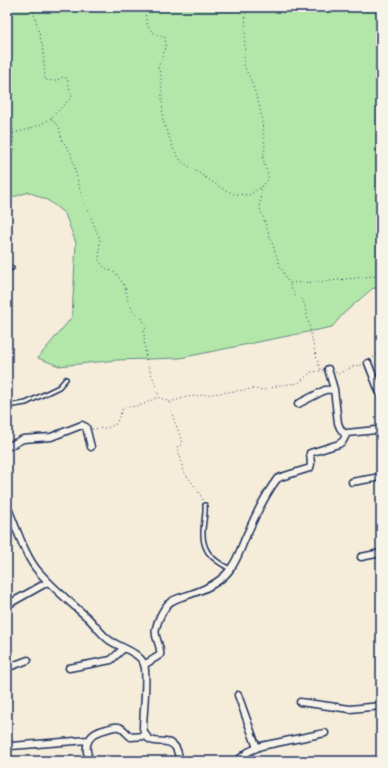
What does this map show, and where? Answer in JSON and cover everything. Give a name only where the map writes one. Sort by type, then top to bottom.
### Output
[{"type":"street","points":[[368,364],[381,396]]},
{"type":"street","points":[[328,370],[334,389],[338,423],[345,435]]},
{"type":"street","points":[[298,404],[325,390],[334,389]]},
{"type":"street","points":[[7,447],[23,439],[51,437],[79,426],[85,426],[91,447]]},
{"type":"street","points":[[144,665],[160,655],[160,648],[155,630],[158,621],[168,604],[210,586],[230,569],[238,557],[258,512],[278,479],[310,468],[310,453],[339,444],[343,441],[348,432],[381,431]]},
{"type":"street","points":[[352,482],[381,477]]},
{"type":"street","points":[[7,506],[30,560],[48,582],[90,620],[110,641],[136,655],[144,665],[143,728],[145,736],[151,741],[171,744],[176,748],[180,761]]},
{"type":"street","points":[[360,557],[381,554]]},
{"type":"street","points":[[7,605],[48,582]]},
{"type":"street","points":[[69,668],[111,660],[124,648]]},
{"type":"street","points":[[7,658],[12,666],[28,660]]},
{"type":"street","points":[[238,695],[257,748]]},
{"type":"street","points":[[300,702],[350,709],[381,706]]},
{"type":"street","points":[[90,761],[86,749],[88,740],[102,730],[116,727],[123,729],[131,737],[145,736]]},
{"type":"street","points":[[237,761],[257,748],[265,745],[325,733]]},
{"type":"street","points":[[7,743],[11,746],[88,740]]},
{"type":"lane","points":[[7,269],[12,268]]},
{"type":"lane","points":[[7,406],[26,403],[62,385],[66,379]]},
{"type":"lane","points":[[205,505],[206,512],[203,532],[205,548],[215,561],[230,569]]},
{"type":"path","points":[[14,133],[25,130],[51,118],[72,97],[67,78],[63,77],[55,82],[45,80],[43,48],[33,10],[34,7]]},
{"type":"path","points":[[145,7],[145,20],[151,31],[157,36],[165,37],[166,47],[158,67],[162,76],[163,121],[174,150],[181,161],[221,188],[234,194],[249,195],[269,179],[263,159],[265,145],[260,107],[244,65],[246,8],[243,7]]},
{"type":"path","points":[[7,90],[10,118],[14,133],[14,151],[7,161]]},
{"type":"path","points":[[51,118],[59,127],[62,140],[71,153],[81,194],[100,239],[99,261],[105,268],[116,273],[125,287],[128,301],[134,312],[141,317],[147,327],[144,330],[145,350],[150,370],[158,390],[158,397]]},
{"type":"path","points":[[261,186],[260,208],[280,266],[294,295],[304,300],[315,357],[321,371]]},
{"type":"path","points":[[289,283],[336,281],[374,276],[381,277]]},
{"type":"path","points":[[87,430],[107,428],[116,424],[123,408],[142,405],[158,397],[170,402],[187,396],[252,388],[264,390],[280,385],[299,383],[311,372],[328,370],[338,374],[347,368],[368,364],[381,351]]},
{"type":"path","points":[[170,402],[171,413],[180,433],[182,445],[177,447],[183,471],[197,489],[205,505]]},
{"type":"green space","points":[[7,7],[381,7],[381,289],[373,288],[344,313],[332,327],[180,358],[117,360],[59,366],[38,358],[72,317],[76,243],[65,214],[49,201],[29,192],[7,199]]}]
